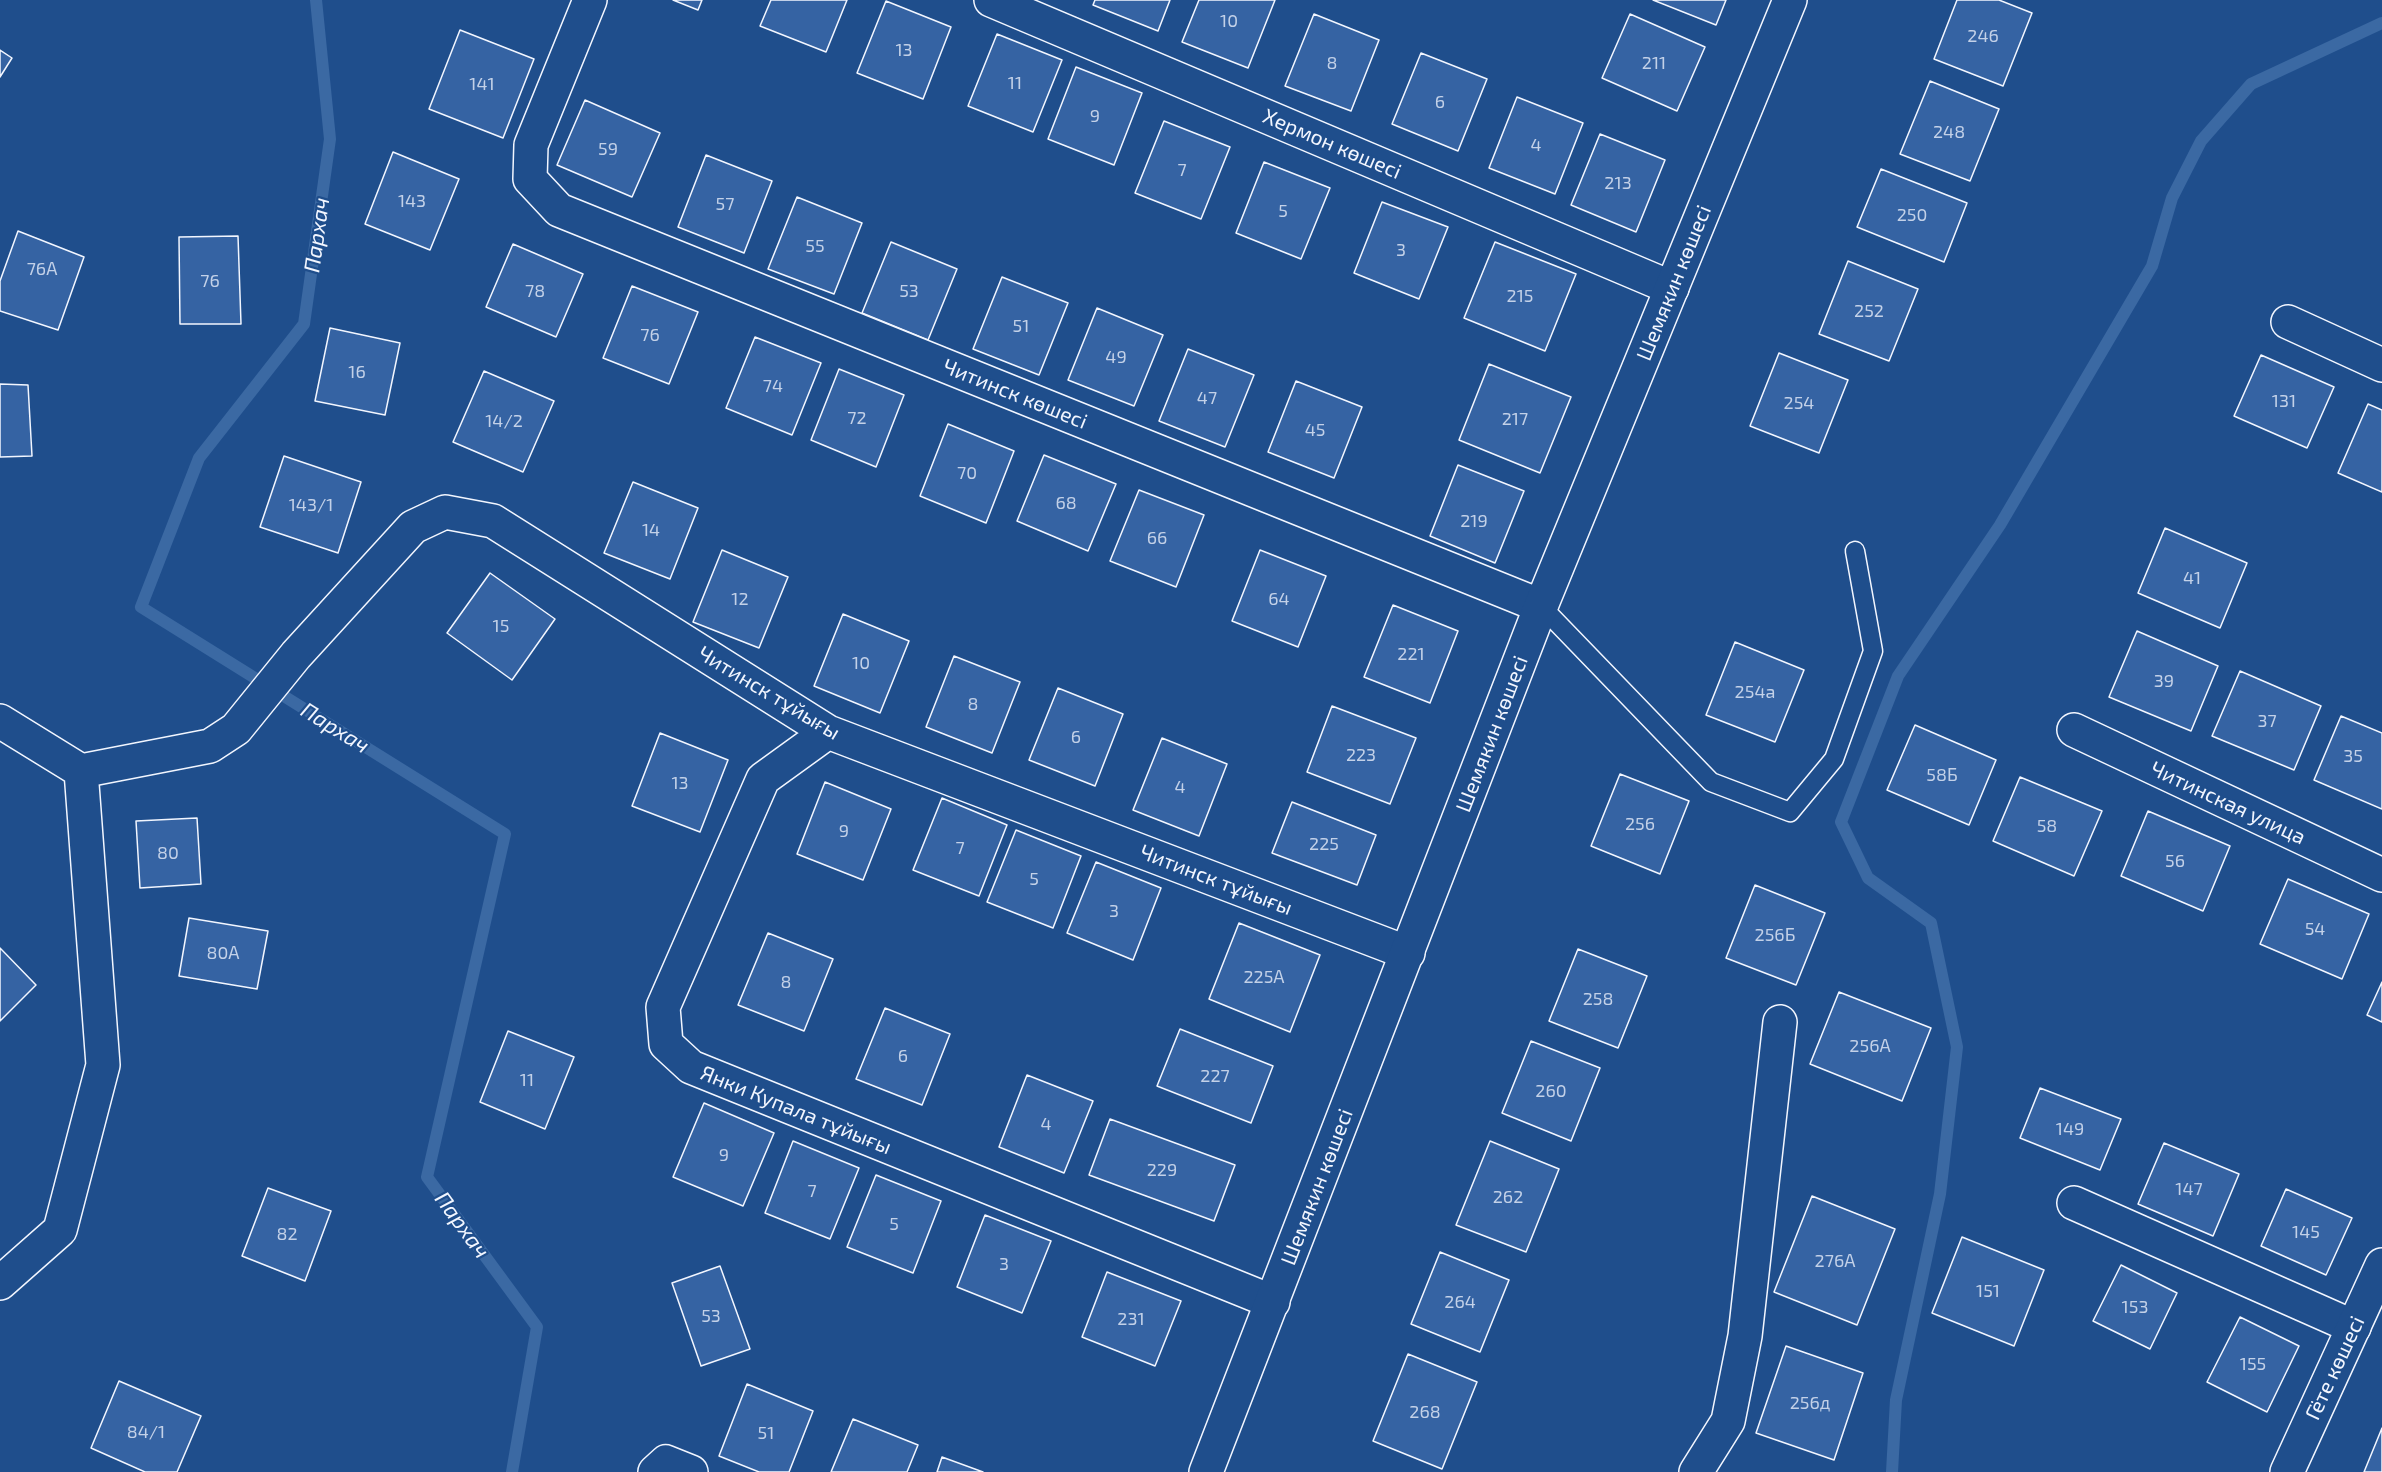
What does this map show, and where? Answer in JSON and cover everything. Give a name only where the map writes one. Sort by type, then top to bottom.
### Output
[{"type":"street","name":"Читинск көшесі","points":[[590,0],[531,145],[530,179],[559,210],[1541,606]]},
{"type":"street","name":"Хермон көшесі","points":[[991,0],[1672,288]]},
{"type":"street","name":"Шемякин көшесі","points":[[1206,1472],[1541,606],[1790,0]]},
{"type":"street","points":[[2288,322],[2382,365]]},
{"type":"street","name":"Читинск тұйығы","points":[[81,771],[210,746],[236,729],[296,655],[413,527],[445,512],[493,521],[828,732],[1408,953]]},
{"type":"street","points":[[0,721],[81,771],[103,1065],[60,1230],[0,1283]]},
{"type":"street","name":"Читинская улица","points":[[2074,730],[2382,875]]},
{"type":"street","name":"Янки Купала тұйығы","points":[[828,732],[763,779],[663,1007],[666,1044],[691,1067],[1273,1302]]},
{"type":"street","points":[[1696,1472],[1728,1421],[1745,1336],[1780,1022]]},
{"type":"street","points":[[2074,1203],[2354,1327]]},
{"type":"street","name":"Гёте көшесі","points":[[2288,1472],[2382,1265]]},
{"type":"street","points":[[655,1472],[666,1462],[691,1472]]},
{"type":"lane","points":[[1541,606],[1712,782],[1790,812],[1834,759],[1873,651],[1856,551]]},
{"type":"building","points":[[673,0],[702,0],[698,10]]},
{"type":"building","points":[[771,0],[847,0],[826,52],[760,26]]},
{"type":"building","points":[[1095,0],[1170,0],[1158,31],[1093,5]]},
{"type":"building","points":[[1199,0],[1275,0],[1248,68],[1182,42]]},
{"type":"building","points":[[1653,0],[1726,0],[1716,25]]},
{"type":"building","points":[[1957,0],[1999,0],[2032,13],[2003,86],[1934,59]]},
{"type":"building","points":[[886,1],[951,27],[923,99],[857,73]]},
{"type":"building","points":[[1314,14],[1379,40],[1351,111],[1285,86]]},
{"type":"building","points":[[1630,14],[1705,47],[1677,111],[1602,78]]},
{"type":"building","points":[[460,30],[534,59],[503,138],[429,109]]},
{"type":"building","points":[[997,34],[1062,60],[1033,132],[968,106]]},
{"type":"building","points":[[0,50],[12,58],[0,77]]},
{"type":"building","points":[[1421,53],[1487,79],[1458,151],[1392,124]]},
{"type":"building","points":[[1076,67],[1142,93],[1114,165],[1048,139]]},
{"type":"building","points":[[1930,81],[1999,109],[1970,181],[1900,154]]},
{"type":"building","points":[[1517,97],[1583,123],[1555,194],[1489,168]]},
{"type":"building","points":[[585,100],[660,133],[632,197],[557,165]]},
{"type":"building","points":[[1164,121],[1230,147],[1201,219],[1135,193]]},
{"type":"building","points":[[1600,134],[1665,160],[1636,232],[1571,205]]},
{"type":"building","points":[[393,152],[459,179],[430,250],[365,224]]},
{"type":"building","points":[[706,155],[772,181],[744,253],[678,227]]},
{"type":"building","points":[[1264,162],[1330,188],[1301,259],[1236,233]]},
{"type":"building","points":[[1881,169],[1967,203],[1944,262],[1857,227]]},
{"type":"building","points":[[797,197],[862,223],[834,294],[768,269]]},
{"type":"building","points":[[1382,202],[1448,227],[1419,299],[1354,273]]},
{"type":"building","points":[[18,231],[84,257],[58,330],[0,311],[0,281]]},
{"type":"building","points":[[238,236],[241,324],[180,324],[179,237]]},
{"type":"building","points":[[891,242],[957,269],[928,340],[862,313]]},
{"type":"building","points":[[1495,242],[1576,274],[1545,351],[1464,318]]},
{"type":"building","points":[[513,244],[583,274],[556,337],[486,307]]},
{"type":"building","points":[[1848,261],[1918,289],[1889,361],[1819,334]]},
{"type":"building","points":[[1002,277],[1068,303],[1039,375],[973,349]]},
{"type":"building","points":[[632,286],[698,312],[669,384],[603,358]]},
{"type":"building","points":[[1097,308],[1163,335],[1134,406],[1068,380]]},
{"type":"building","points":[[330,328],[400,343],[385,415],[315,401]]},
{"type":"building","points":[[755,337],[821,363],[792,435],[726,408]]},
{"type":"building","points":[[1188,349],[1254,375],[1225,447],[1159,421]]},
{"type":"building","points":[[1779,353],[1848,380],[1819,453],[1750,426]]},
{"type":"building","points":[[2261,355],[2334,387],[2307,448],[2234,416]]},
{"type":"building","points":[[1489,364],[1571,397],[1540,473],[1459,440]]},
{"type":"building","points":[[839,369],[904,395],[876,467],[811,440]]},
{"type":"building","points":[[484,371],[554,401],[523,472],[453,442]]},
{"type":"building","points":[[1296,381],[1362,407],[1334,478],[1268,452]]},
{"type":"building","points":[[0,384],[28,385],[32,456],[0,457]]},
{"type":"building","points":[[2368,404],[2382,410],[2382,492],[2338,473]]},
{"type":"building","points":[[948,424],[1014,451],[986,523],[920,496]]},
{"type":"building","points":[[1044,455],[1116,484],[1088,551],[1017,521]]},
{"type":"building","points":[[284,456],[361,482],[338,553],[260,527]]},
{"type":"building","points":[[1458,465],[1524,491],[1495,563],[1430,536]]},
{"type":"building","points":[[633,482],[698,508],[670,579],[604,553]]},
{"type":"building","points":[[1139,490],[1204,515],[1176,587],[1110,561]]},
{"type":"building","points":[[2165,528],[2247,563],[2220,628],[2138,593]]},
{"type":"building","points":[[722,550],[788,577],[759,648],[693,622]]},
{"type":"building","points":[[1260,550],[1326,576],[1298,647],[1232,621]]},
{"type":"building","points":[[490,573],[555,619],[512,680],[447,633]]},
{"type":"building","points":[[1393,605],[1458,631],[1430,703],[1364,677]]},
{"type":"building","points":[[843,614],[909,641],[880,713],[814,686]]},
{"type":"building","points":[[2137,631],[2218,666],[2191,731],[2109,697]]},
{"type":"building","points":[[1735,642],[1804,670],[1775,742],[1706,715]]},
{"type":"building","points":[[954,656],[1020,682],[992,753],[926,727]]},
{"type":"building","points":[[2240,671],[2321,706],[2294,770],[2212,736]]},
{"type":"building","points":[[1058,688],[1123,714],[1095,786],[1029,760]]},
{"type":"building","points":[[1332,706],[1416,738],[1390,804],[1307,772]]},
{"type":"building","points":[[2341,716],[2382,733],[2382,809],[2314,780]]},
{"type":"building","points":[[1915,725],[1996,760],[1969,825],[1887,790]]},
{"type":"building","points":[[660,733],[728,760],[700,832],[632,806]]},
{"type":"building","points":[[1162,738],[1227,764],[1199,836],[1133,810]]},
{"type":"building","points":[[1620,774],[1689,801],[1660,874],[1591,846]]},
{"type":"building","points":[[2020,777],[2102,811],[2074,876],[1993,841]]},
{"type":"building","points":[[825,782],[891,809],[863,880],[797,854]]},
{"type":"building","points":[[942,798],[1007,825],[979,896],[913,870]]},
{"type":"building","points":[[1292,802],[1376,835],[1357,885],[1272,853]]},
{"type":"building","points":[[2148,811],[2230,846],[2203,911],[2121,876]]},
{"type":"building","points":[[197,818],[201,884],[140,888],[136,821]]},
{"type":"building","points":[[1016,830],[1081,856],[1053,928],[987,902]]},
{"type":"building","points":[[1096,862],[1161,888],[1133,960],[1067,933]]},
{"type":"building","points":[[2288,879],[2369,914],[2342,979],[2260,944]]},
{"type":"building","points":[[1755,885],[1825,913],[1796,985],[1726,958]]},
{"type":"building","points":[[189,918],[268,931],[257,989],[179,976]]},
{"type":"building","points":[[1239,923],[1320,955],[1290,1032],[1209,999]]},
{"type":"building","points":[[768,933],[833,959],[804,1031],[738,1005]]},
{"type":"building","points":[[0,948],[36,985],[0,1021]]},
{"type":"building","points":[[1578,949],[1647,976],[1618,1048],[1549,1021]]},
{"type":"building","points":[[2382,982],[2382,1022],[2367,1015]]},
{"type":"building","points":[[1839,992],[1931,1028],[1902,1101],[1810,1064]]},
{"type":"building","points":[[885,1008],[950,1034],[922,1105],[856,1079]]},
{"type":"building","points":[[1180,1029],[1273,1066],[1251,1123],[1157,1086]]},
{"type":"building","points":[[508,1031],[574,1057],[545,1129],[480,1102]]},
{"type":"building","points":[[1531,1041],[1600,1068],[1571,1141],[1502,1113]]},
{"type":"building","points":[[1027,1075],[1093,1101],[1064,1173],[999,1147]]},
{"type":"building","points":[[2040,1088],[2121,1119],[2100,1170],[2020,1138]]},
{"type":"building","points":[[704,1103],[774,1133],[743,1206],[673,1177]]},
{"type":"building","points":[[1110,1119],[1235,1165],[1214,1221],[1089,1175]]},
{"type":"building","points":[[793,1141],[859,1168],[830,1239],[765,1213]]},
{"type":"building","points":[[1490,1141],[1559,1169],[1526,1252],[1456,1225]]},
{"type":"building","points":[[2164,1143],[2239,1174],[2213,1236],[2138,1204]]},
{"type":"building","points":[[876,1175],[941,1201],[913,1273],[847,1247]]},
{"type":"building","points":[[268,1188],[331,1211],[305,1281],[242,1256]]},
{"type":"building","points":[[2286,1189],[2352,1218],[2326,1275],[2261,1246]]},
{"type":"building","points":[[1812,1196],[1895,1229],[1857,1325],[1774,1292]]},
{"type":"building","points":[[985,1215],[1051,1241],[1022,1313],[957,1287]]},
{"type":"building","points":[[1962,1237],[2044,1270],[2014,1346],[1932,1313]]},
{"type":"building","points":[[1440,1252],[1509,1280],[1480,1352],[1411,1324]]},
{"type":"building","points":[[2121,1265],[2177,1293],[2150,1349],[2093,1321]]},
{"type":"building","points":[[720,1266],[750,1349],[701,1366],[672,1283]]},
{"type":"building","points":[[1107,1272],[1181,1301],[1155,1366],[1082,1337]]},
{"type":"building","points":[[2240,1317],[2299,1346],[2267,1412],[2207,1382]]},
{"type":"building","points":[[1786,1346],[1863,1373],[1834,1460],[1756,1433]]},
{"type":"building","points":[[1408,1354],[1477,1382],[1442,1469],[1373,1441]]},
{"type":"building","points":[[119,1381],[201,1416],[177,1472],[145,1472],[91,1448]]},
{"type":"building","points":[[747,1384],[813,1411],[789,1472],[759,1472],[719,1456]]},
{"type":"building","points":[[853,1419],[918,1445],[907,1472],[831,1472]]},
{"type":"building","points":[[2382,1428],[2382,1472],[2364,1472]]},
{"type":"building","points":[[942,1457],[983,1472],[937,1472]]},
{"type":"waterway","name":"Пархач","points":[[316,0],[330,139],[304,324],[199,458],[141,607],[505,834],[427,1177],[537,1327],[512,1472]]},
{"type":"waterway","points":[[1892,1472],[1896,1400],[1940,1194],[1957,1047],[1931,923],[1868,878],[1841,822],[1898,676],[2000,525],[2152,266],[2172,198],[2201,141],[2251,84],[2382,23]]}]
